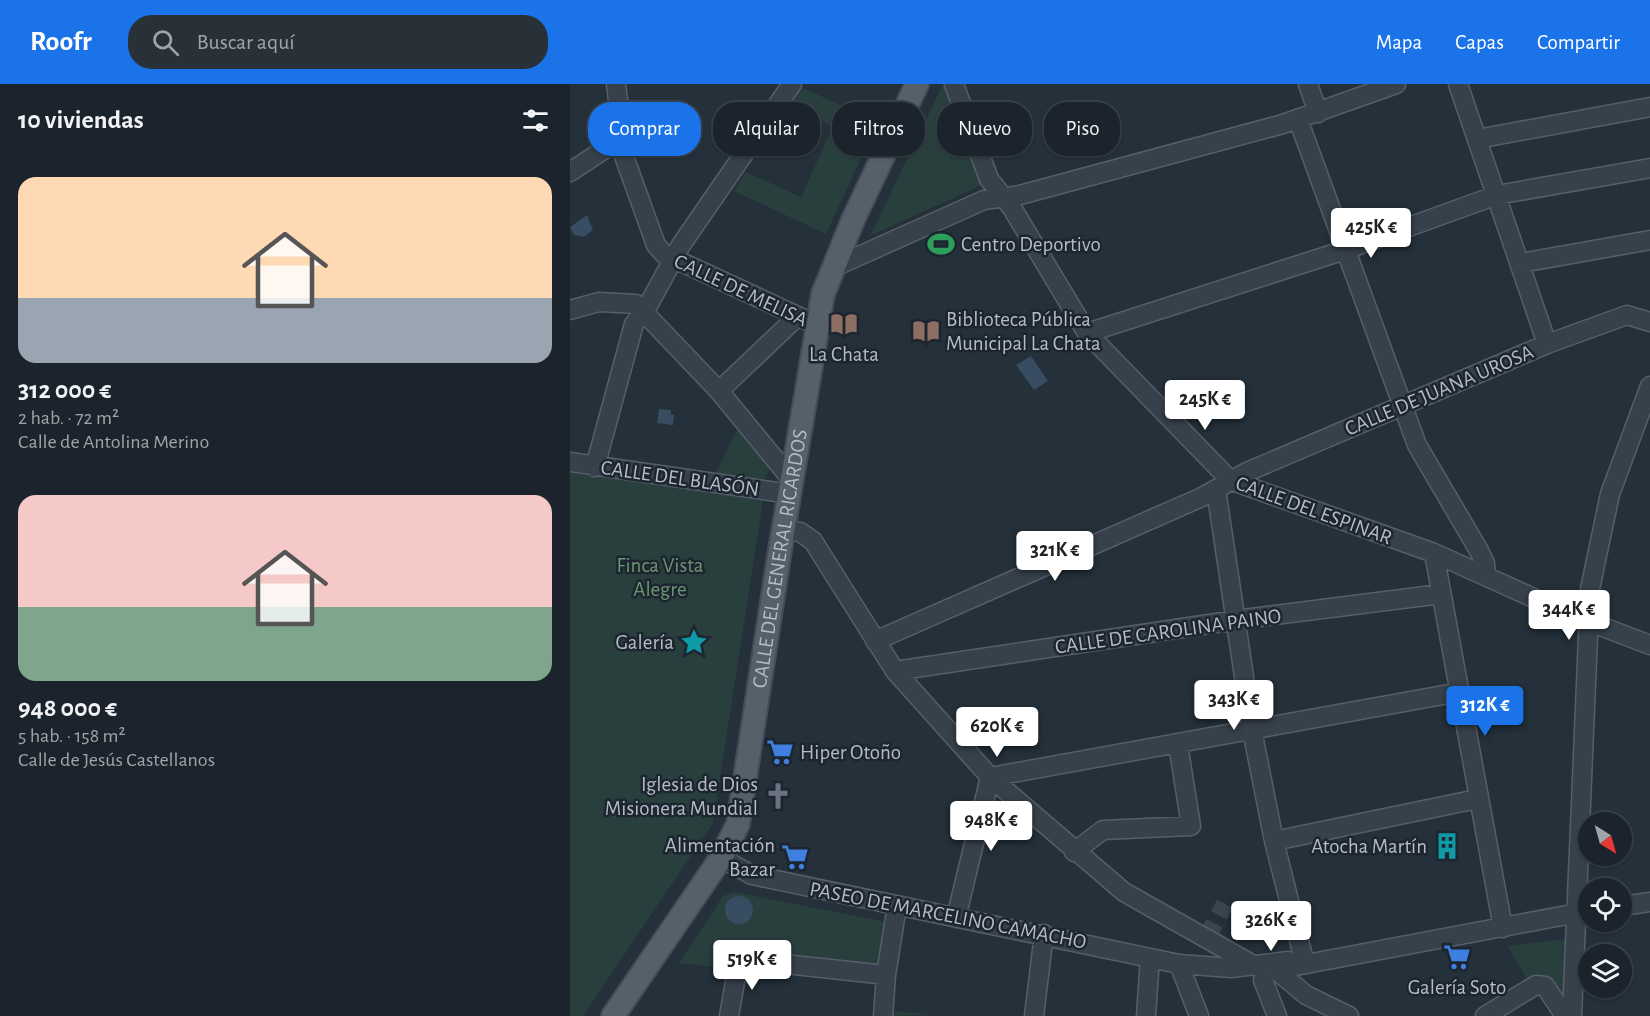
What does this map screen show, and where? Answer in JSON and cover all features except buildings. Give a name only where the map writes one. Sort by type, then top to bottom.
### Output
[{"type":"main road","name":"CALLE DEL GENERAL RICARDOS","points":[[614,1016],[733,839],[741,812],[791,487],[808,321],[917,84]]},
{"type":"street","name":"CALLE DE MELISA","points":[[616,84],[618,102]]},
{"type":"street","points":[[595,466],[634,324],[645,310],[673,258],[792,84]]},
{"type":"street","name":"CALLE DEL ESPINAR","points":[[954,84],[989,178],[1012,208],[1087,333],[1223,484],[1434,553],[1588,622],[1650,645]]},
{"type":"street","points":[[1308,84],[1318,113]]},
{"type":"street","points":[[832,268],[984,200],[1020,195],[1298,119],[1318,113],[1372,88],[1396,84]]},
{"type":"street","points":[[1458,84],[1547,344]]},
{"type":"street","points":[[1477,139],[1650,107]]},
{"type":"street","points":[[1298,119],[1416,445],[1478,549],[1485,563],[1486,576]]},
{"type":"street","points":[[570,172],[594,156]]},
{"type":"street","name":"CALLE DE MELISA","points":[[625,156],[656,245],[663,254],[808,321]]},
{"type":"street","points":[[1087,333],[1345,250],[1497,195],[1650,168]]},
{"type":"street","points":[[1521,263],[1650,240]]},
{"type":"street","points":[[570,310],[599,302],[636,304],[645,310],[719,391],[791,487]]},
{"type":"street","name":"CALLE DE JUANA UROSA","points":[[875,641],[1223,484],[1547,344],[1627,315],[1650,322]]},
{"type":"street","points":[[719,391],[808,321]]},
{"type":"street","points":[[1583,878],[1588,622],[1597,544],[1610,494],[1650,386]]},
{"type":"street","name":"CALLE DEL BLASÓN","points":[[570,462],[791,487]]},
{"type":"street","points":[[1223,484],[1236,620],[1252,730],[1274,841],[1305,964]]},
{"type":"street","points":[[784,530],[800,532],[813,541],[896,671],[929,712],[990,777],[1074,852],[1124,892],[1259,973],[1277,1016]]},
{"type":"street","points":[[1434,553],[1477,799],[1503,928]]},
{"type":"street","name":"CALLE DE CAROLINA PAINO","points":[[896,671],[1236,620],[1441,594]]},
{"type":"street","points":[[990,777],[1460,692]]},
{"type":"street","points":[[1074,852],[1102,830],[1191,826],[1178,744]]},
{"type":"street","points":[[956,918],[990,777]]},
{"type":"street","points":[[1274,841],[1477,799]]},
{"type":"street","name":"PASEO DE MARCELINO CAMACHO","points":[[721,858],[752,875],[897,906],[1044,934],[1150,958],[1259,973],[1282,972],[1305,964],[1578,913]]},
{"type":"street","points":[[1632,905],[1650,902]]},
{"type":"street","points":[[883,1016],[886,975],[897,906]]},
{"type":"street","points":[[1572,1016],[1580,932]]},
{"type":"street","points":[[1034,1016],[1044,934]]},
{"type":"street","points":[[1146,1016],[1150,958]]},
{"type":"street","points":[[729,1016],[739,959],[886,975]]},
{"type":"street","name":"PASEO DE MARCELINO CAMACHO","points":[[1259,973],[1288,961],[1305,964]]},
{"type":"street","points":[[1179,963],[1199,1016]]},
{"type":"street","points":[[1282,972],[1306,996],[1349,1016]]},
{"type":"street","points":[[1485,1016],[1536,985],[1545,986],[1565,1016]]},
{"type":"green space","points":[[945,84],[952,102],[937,102],[937,156],[973,156],[984,184],[870,236],[908,156],[925,156],[925,121]]},
{"type":"green space","points":[[803,88],[834,102],[832,102],[832,126],[820,120],[820,102],[793,102]]},
{"type":"green space","points":[[832,128],[832,156],[862,156],[826,234],[734,191],[746,172],[801,197]]},
{"type":"green space","points":[[738,428],[770,469],[762,482],[715,475]]},
{"type":"green space","name":"Finca Vista Alegre","points":[[570,473],[675,486],[763,501],[713,823],[583,1016],[570,1016]]},
{"type":"green space","points":[[734,892],[891,923],[885,971],[735,955],[724,968],[679,963],[723,896]]},
{"type":"green space","points":[[1575,938],[1573,988],[1551,995],[1529,982],[1507,946]]},
{"type":"green space","points":[[884,1010],[935,1015],[883,1016]]},
{"type":"water","points":[[587,215],[593,230],[584,237],[574,235],[570,227]]},
{"type":"water","points":[[1031,356],[1048,381],[1034,390],[1016,365]]},
{"type":"water","points":[[659,409],[671,410],[671,415],[674,415],[673,425],[657,423]]},
{"type":"water","points":[[739,896],[749,900],[753,910],[749,920],[739,924],[729,920],[725,910],[729,900]]},
{"type":"tunnel","points":[[1206,939],[1225,904]]},
{"type":"place","name":"Centro Deportivo","points":[[941,244]]},
{"type":"place","name":"La Chata","points":[[844,324]]},
{"type":"place","name":"Biblioteca Pública Municipal La Chata","points":[[926,331]]},
{"type":"place","name":"Galería","points":[[694,642]]},
{"type":"place","name":"Hiper Otoño","points":[[780,752]]},
{"type":"place","name":"Iglesia de Dios Misionera Mundial","points":[[778,796]]},
{"type":"place","name":"Atocha Martín","points":[[1447,846]]},
{"type":"place","name":"Alimentación Bazar","points":[[795,857]]},
{"type":"place","name":"Galería Soto","points":[[1457,957]]}]
